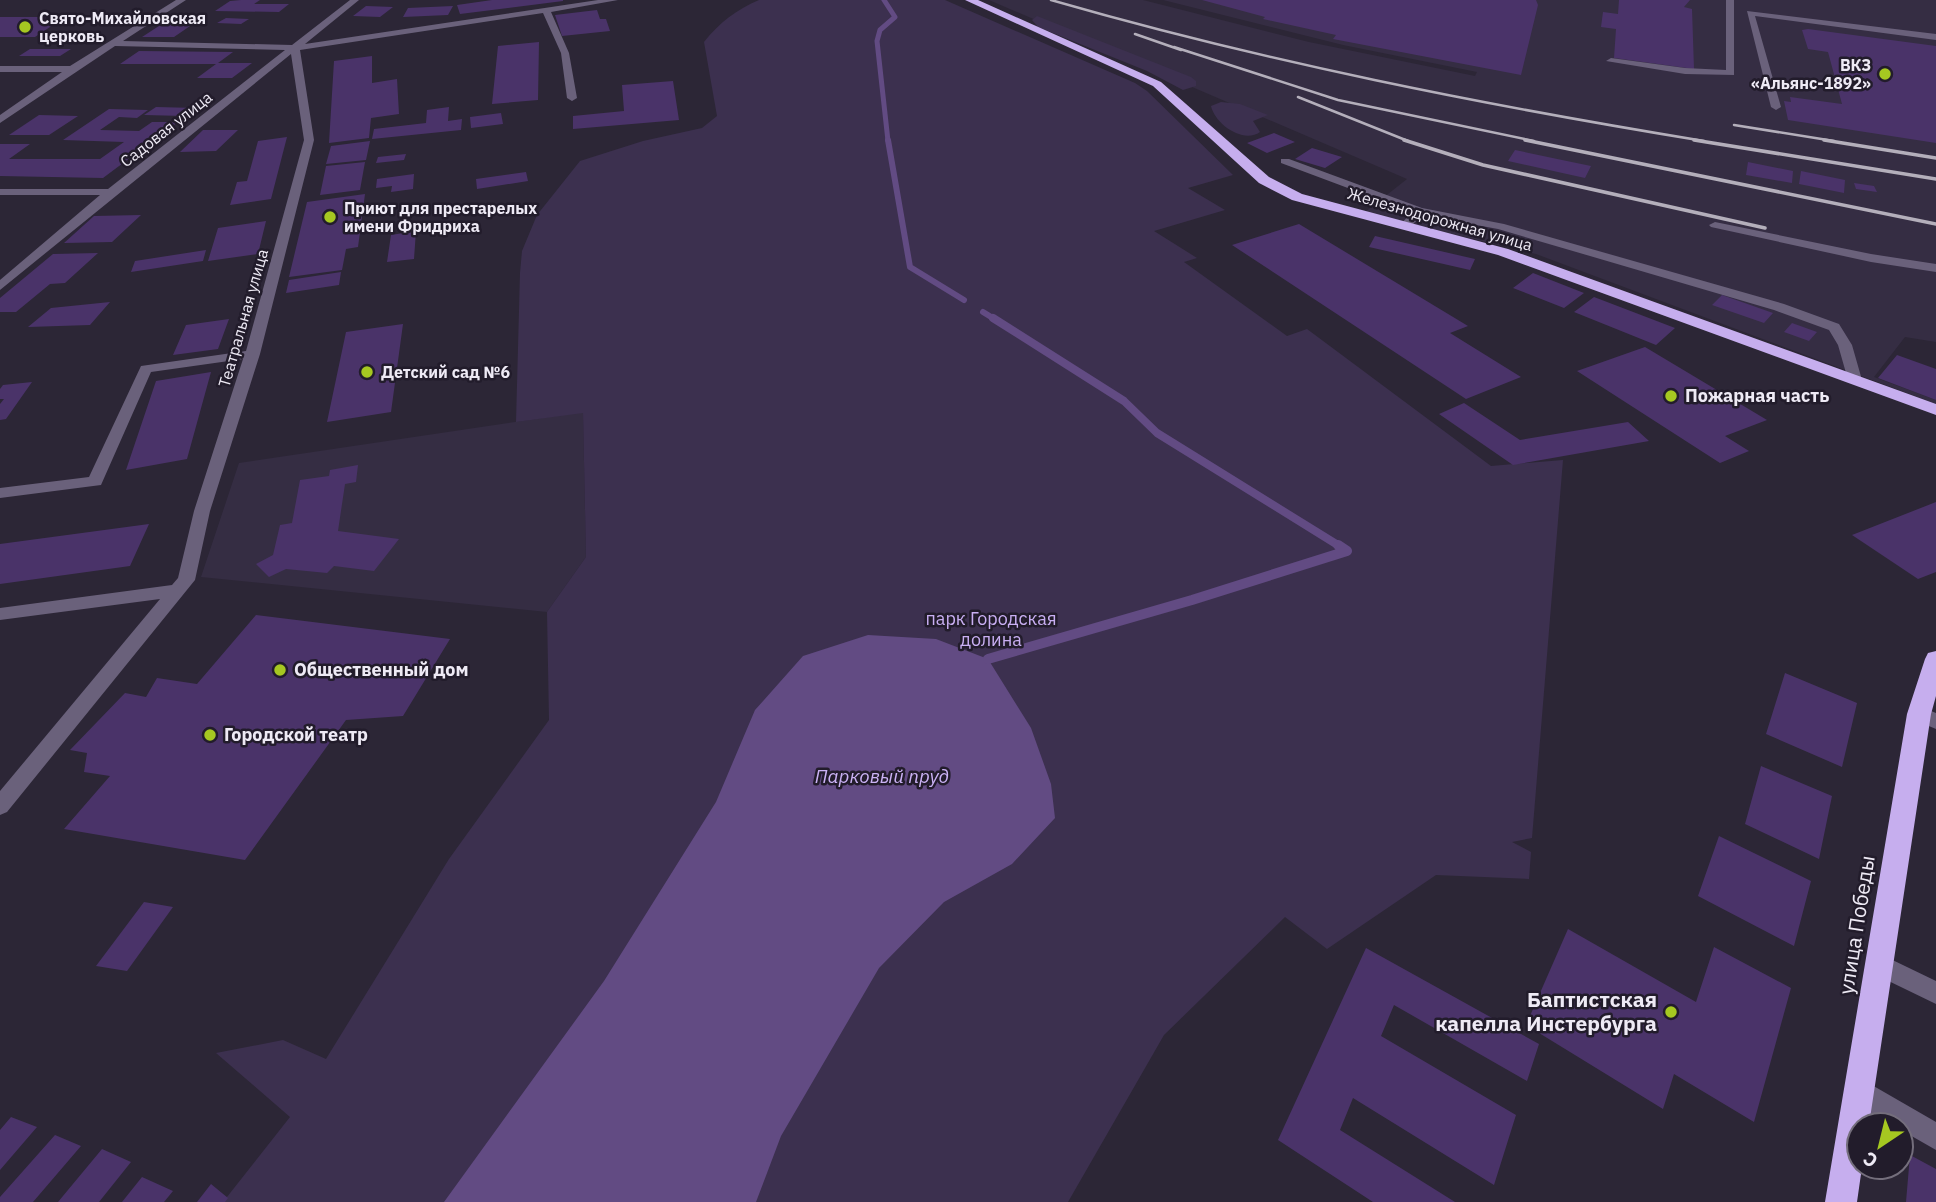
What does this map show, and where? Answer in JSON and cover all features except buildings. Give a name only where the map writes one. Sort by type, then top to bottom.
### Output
[{"type":"highway","name":"Железнодорожная улица","points":[[970,0],[1157,83],[1264,180],[1297,197],[1503,252],[1936,410]]},
{"type":"highway","name":"улица Победы","points":[[1841,1202],[1878,964],[1927,718],[1936,659]]},
{"type":"street","points":[[0,120],[72,69],[183,0]]},
{"type":"street","name":"Садовая улица","points":[[0,286],[111,192],[355,0]]},
{"type":"street","points":[[113,43],[295,48],[614,0]]},
{"type":"street","points":[[1611,61],[1685,71],[1731,73],[1730,0]]},
{"type":"street","points":[[546,11],[570,65],[572,98]]},
{"type":"street","points":[[1776,107],[1750,13],[1936,37]]},
{"type":"street","name":"Театральная улица","points":[[0,806],[186,580],[202,511],[253,354],[309,140],[295,48]]},
{"type":"street","points":[[0,69],[72,69]]},
{"type":"street","points":[[1285,161],[1419,211],[1500,226],[1780,307],[1834,327],[1845,345],[1855,380]]},
{"type":"street","points":[[0,191],[111,192]]},
{"type":"street","points":[[1405,226],[1419,211]]},
{"type":"street","points":[[1715,225],[1871,258],[1936,268]]},
{"type":"street","points":[[0,493],[95,481],[146,369],[253,354]]},
{"type":"street","points":[[0,614],[175,591]]},
{"type":"street","points":[[1878,964],[1936,993]]},
{"type":"street","points":[[1858,1090],[1936,1137]]},
{"type":"shaded area","points":[[989,0],[1143,0],[1309,42],[1475,76],[1477,72],[1343,45],[1163,0],[1936,0],[1936,342],[1905,337],[1874,377],[1936,400],[1936,404],[1536,254],[1364,213],[1407,179]]},
{"type":"shaded area","points":[[583,412],[586,557],[547,612],[201,577],[239,463]]},
{"type":"green space","name":"парк Городская долина","points":[[759,0],[945,0],[1135,83],[1147,91],[1233,175],[1188,188],[1225,210],[1154,231],[1197,258],[1184,262],[1287,336],[1307,329],[1491,466],[1563,460],[1532,838],[1512,842],[1531,852],[1529,879],[1436,875],[1327,949],[1285,917],[1164,1035],[1068,1202],[223,1202],[290,1117],[216,1053],[283,1040],[326,1059],[449,859],[549,720],[547,612],[586,557],[583,413],[516,422],[522,251],[537,215],[580,161],[643,141],[702,128],[717,116],[704,42],[729,17]]},
{"type":"green space","points":[[1037,16],[1191,77],[1196,81],[1196,86],[1183,90],[1147,71],[1038,27],[1032,20]]},
{"type":"green space","points":[[1221,102],[1240,104],[1268,115],[1253,121],[1260,132],[1246,136],[1224,125],[1211,106]]},
{"type":"water","name":"Парковый пруд","points":[[868,635],[936,639],[988,659],[1031,728],[1051,784],[1055,818],[1012,864],[944,902],[879,968],[781,1136],[756,1202],[444,1202],[604,981],[716,802],[755,710],[803,656]]},
{"type":"waterway","points":[[884,0],[895,17],[880,30],[877,41],[888,141]]},
{"type":"waterway","points":[[888,140],[910,267],[964,300]]},
{"type":"waterway","points":[[983,312],[996,320]]},
{"type":"waterway","points":[[993,318],[1124,401],[1157,433],[1341,547]]},
{"type":"waterway","points":[[988,659],[1192,600],[1347,551],[1341,547]]},
{"type":"railway","points":[[1051,0],[1213,43],[1376,80],[1539,113],[1704,141]]},
{"type":"railway","points":[[1135,34],[1181,50]]},
{"type":"railway","points":[[1174,47],[1338,100],[1534,141]]},
{"type":"railway","points":[[1298,97],[1408,141]]},
{"type":"railway","points":[[1734,125],[1834,141]]},
{"type":"railway","points":[[1404,140],[1483,165],[1765,228]]},
{"type":"railway","points":[[1525,140],[1936,224]]},
{"type":"railway","points":[[1694,140],[1936,179]]},
{"type":"railway","points":[[1824,140],[1936,158]]},
{"type":"place","name":"Свято-Михайловская церковь","points":[[25,27]]},
{"type":"place","name":"ВКЗ «Альянс-1892»","points":[[1885,74]]},
{"type":"place","name":"Приют для престарелых имени Фридриха","points":[[330,217]]},
{"type":"place","name":"Детский сад №6","points":[[367,372]]},
{"type":"place","name":"Пожарная часть","points":[[1671,396]]},
{"type":"place","name":"Общественный дом","points":[[280,670]]},
{"type":"place","name":"Городской театр","points":[[210,735]]},
{"type":"place","name":"Баптистская капелла Инстербурга","points":[[1671,1012]]}]
